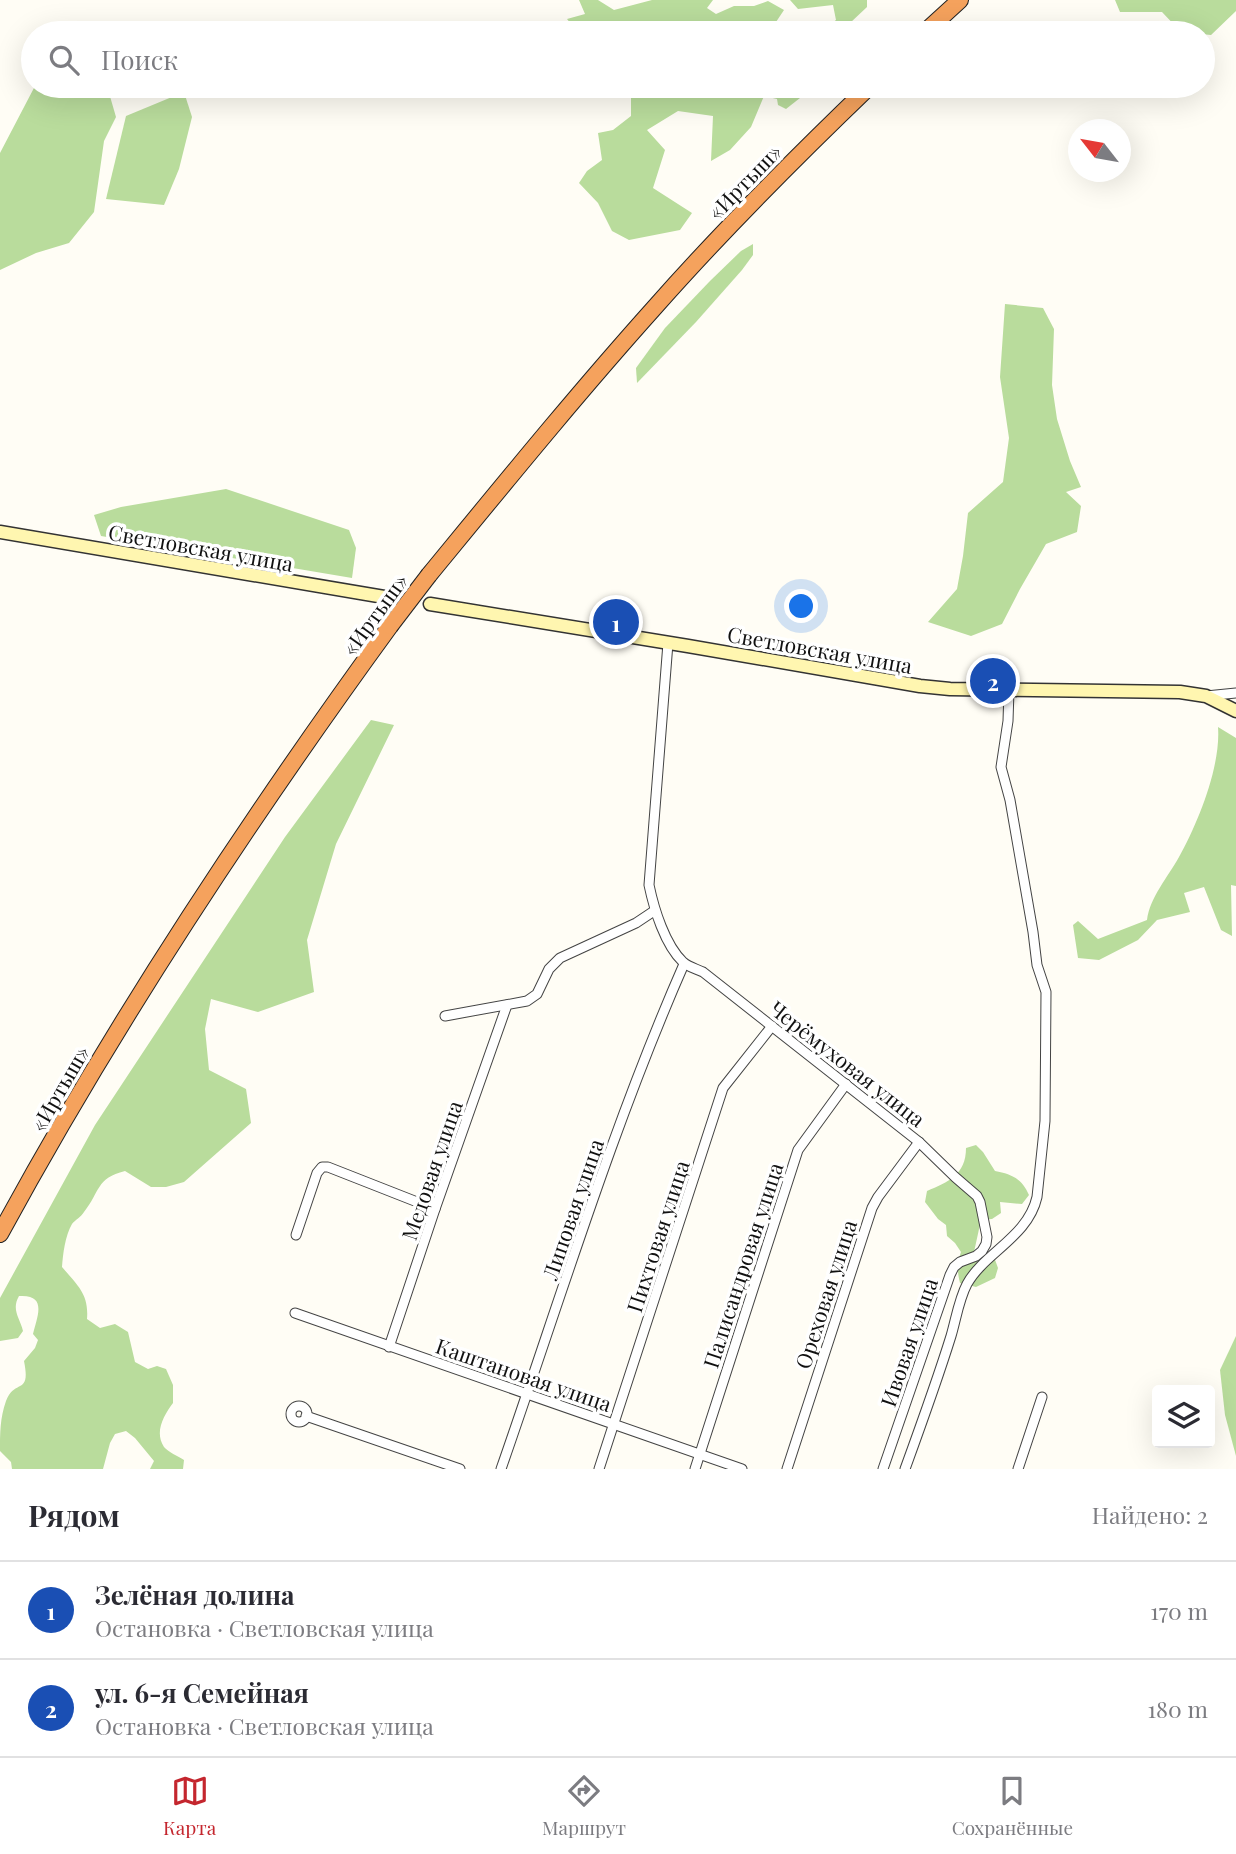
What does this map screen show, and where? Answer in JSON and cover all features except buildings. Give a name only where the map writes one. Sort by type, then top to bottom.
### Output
[{"type":"highway","points":[[937,21],[960,0]]},
{"type":"highway","name":"«Иртыш»","points":[[0,1234],[86,1082],[152,974],[240,839],[390,626],[532,449],[655,307],[776,177],[858,98]]},
{"type":"street","name":"Светловская улица","points":[[0,532],[396,599]]},
{"type":"street","name":"Светловская улица","points":[[430,604],[920,686],[950,689],[1180,692],[1206,696],[1236,711]]},
{"type":"street","points":[[668,643],[649,886],[654,911],[684,964]]},
{"type":"street","name":"Ивовая улица","points":[[905,1469],[965,1289],[977,1271],[1016,1233],[1034,1209],[1045,1121],[1046,992],[1037,965],[1010,800],[1001,767],[1008,721],[1009,690]]},
{"type":"street","points":[[1206,696],[1236,693]]},
{"type":"street","points":[[445,1016],[527,1001],[537,994],[549,970],[560,958],[636,923],[654,911]]},
{"type":"street","name":"Черёмуховая улица","points":[[684,964],[703,972],[919,1142],[972,1191],[980,1202]]},
{"type":"street","name":"Липовая улица","points":[[501,1469],[625,1109],[656,1027],[684,964]]},
{"type":"street","name":"Медовая улица","points":[[389,1347],[506,1005]]},
{"type":"street","name":"Пихтовая улица","points":[[599,1469],[723,1088],[772,1026]]},
{"type":"street","name":"Палисандровая улица","points":[[695,1469],[798,1150],[846,1084]]},
{"type":"street","name":"Ореховая улица","points":[[787,1469],[872,1209],[919,1142]]},
{"type":"street","points":[[296,1235],[317,1173],[322,1167],[435,1209]]},
{"type":"street","name":"Ивовая улица","points":[[883,1469],[954,1266],[976,1256],[986,1244],[980,1202]]},
{"type":"street","name":"Каштановая улица","points":[[295,1313],[741,1469]]},
{"type":"street","points":[[1018,1469],[1042,1397]]},
{"type":"street","points":[[306,1416],[460,1469]]},
{"type":"green space","points":[[579,0],[598,0],[614,10],[652,0],[713,0],[707,8],[716,14],[734,6],[754,6],[768,1],[784,10],[777,21],[567,19],[585,14]]},
{"type":"green space","points":[[790,0],[867,0],[867,7],[852,21],[835,21],[833,5],[798,9]]},
{"type":"green space","points":[[1115,0],[1236,0],[1236,11],[1215,31],[1215,21],[1171,21],[1162,12],[1120,12]]},
{"type":"green space","points":[[29,98],[110,98],[116,117],[104,141],[94,212],[69,243],[36,253],[0,270],[0,153]]},
{"type":"green space","points":[[170,98],[186,98],[192,117],[179,169],[164,205],[106,199],[126,116]]},
{"type":"green space","points":[[631,98],[763,98],[751,127],[730,150],[711,161],[713,116],[678,111],[647,130],[665,150],[653,188],[692,213],[680,230],[629,240],[612,231],[598,203],[579,183],[587,171],[602,160],[598,133],[613,130],[631,116]]},
{"type":"green space","points":[[773,98],[800,98],[786,109],[778,105],[777,99]]},
{"type":"green space","points":[[753,244],[753,255],[742,270],[637,383],[636,368],[665,328],[741,251]]},
{"type":"green space","points":[[1005,304],[1043,308],[1054,329],[1052,385],[1057,419],[1081,487],[1066,492],[1081,506],[1077,532],[1046,544],[1002,624],[971,636],[928,622],[957,589],[968,513],[1003,482],[1009,438],[1000,377]]},
{"type":"green space","points":[[226,489],[349,530],[356,548],[352,578],[101,536],[94,515],[121,507]]},
{"type":"green space","points":[[371,720],[394,725],[336,844],[307,940],[314,992],[258,1012],[211,999],[205,1029],[209,1070],[246,1089],[251,1123],[184,1182],[166,1187],[151,1187],[125,1171],[109,1178],[83,1214],[72,1224],[66,1239],[62,1267],[84,1297],[87,1319],[100,1328],[115,1324],[128,1332],[135,1362],[148,1369],[157,1366],[166,1369],[173,1385],[173,1403],[160,1430],[161,1441],[166,1449],[184,1460],[183,1469],[150,1469],[154,1461],[126,1431],[115,1434],[103,1469],[12,1469],[11,1462],[0,1451],[1,1420],[10,1394],[24,1383],[24,1361],[38,1340],[33,1334],[38,1308],[34,1299],[19,1296],[16,1310],[23,1331],[18,1338],[0,1341],[0,1298],[95,1125],[285,837]]},
{"type":"green space","points":[[1218,727],[1236,738],[1236,886],[1231,885],[1232,936],[1221,930],[1204,887],[1184,893],[1190,912],[1157,920],[1138,940],[1099,960],[1078,958],[1073,925],[1078,921],[1098,939],[1147,920],[1156,895],[1194,828],[1207,794],[1216,759]]},
{"type":"green space","points":[[976,1145],[995,1171],[1016,1178],[1029,1195],[1022,1204],[1000,1202],[1001,1213],[992,1219],[981,1220],[974,1252],[994,1257],[998,1268],[995,1278],[976,1287],[960,1283],[958,1267],[961,1252],[947,1236],[946,1225],[925,1202],[927,1191],[954,1176],[963,1165],[966,1148]]},
{"type":"green space","points":[[1236,1336],[1236,1456],[1225,1415],[1220,1370]]},
{"type":"place","name":"Зелёная долина","points":[[616,622]]},
{"type":"place","name":"ул. 6-я Семейная","points":[[993,681]]}]
